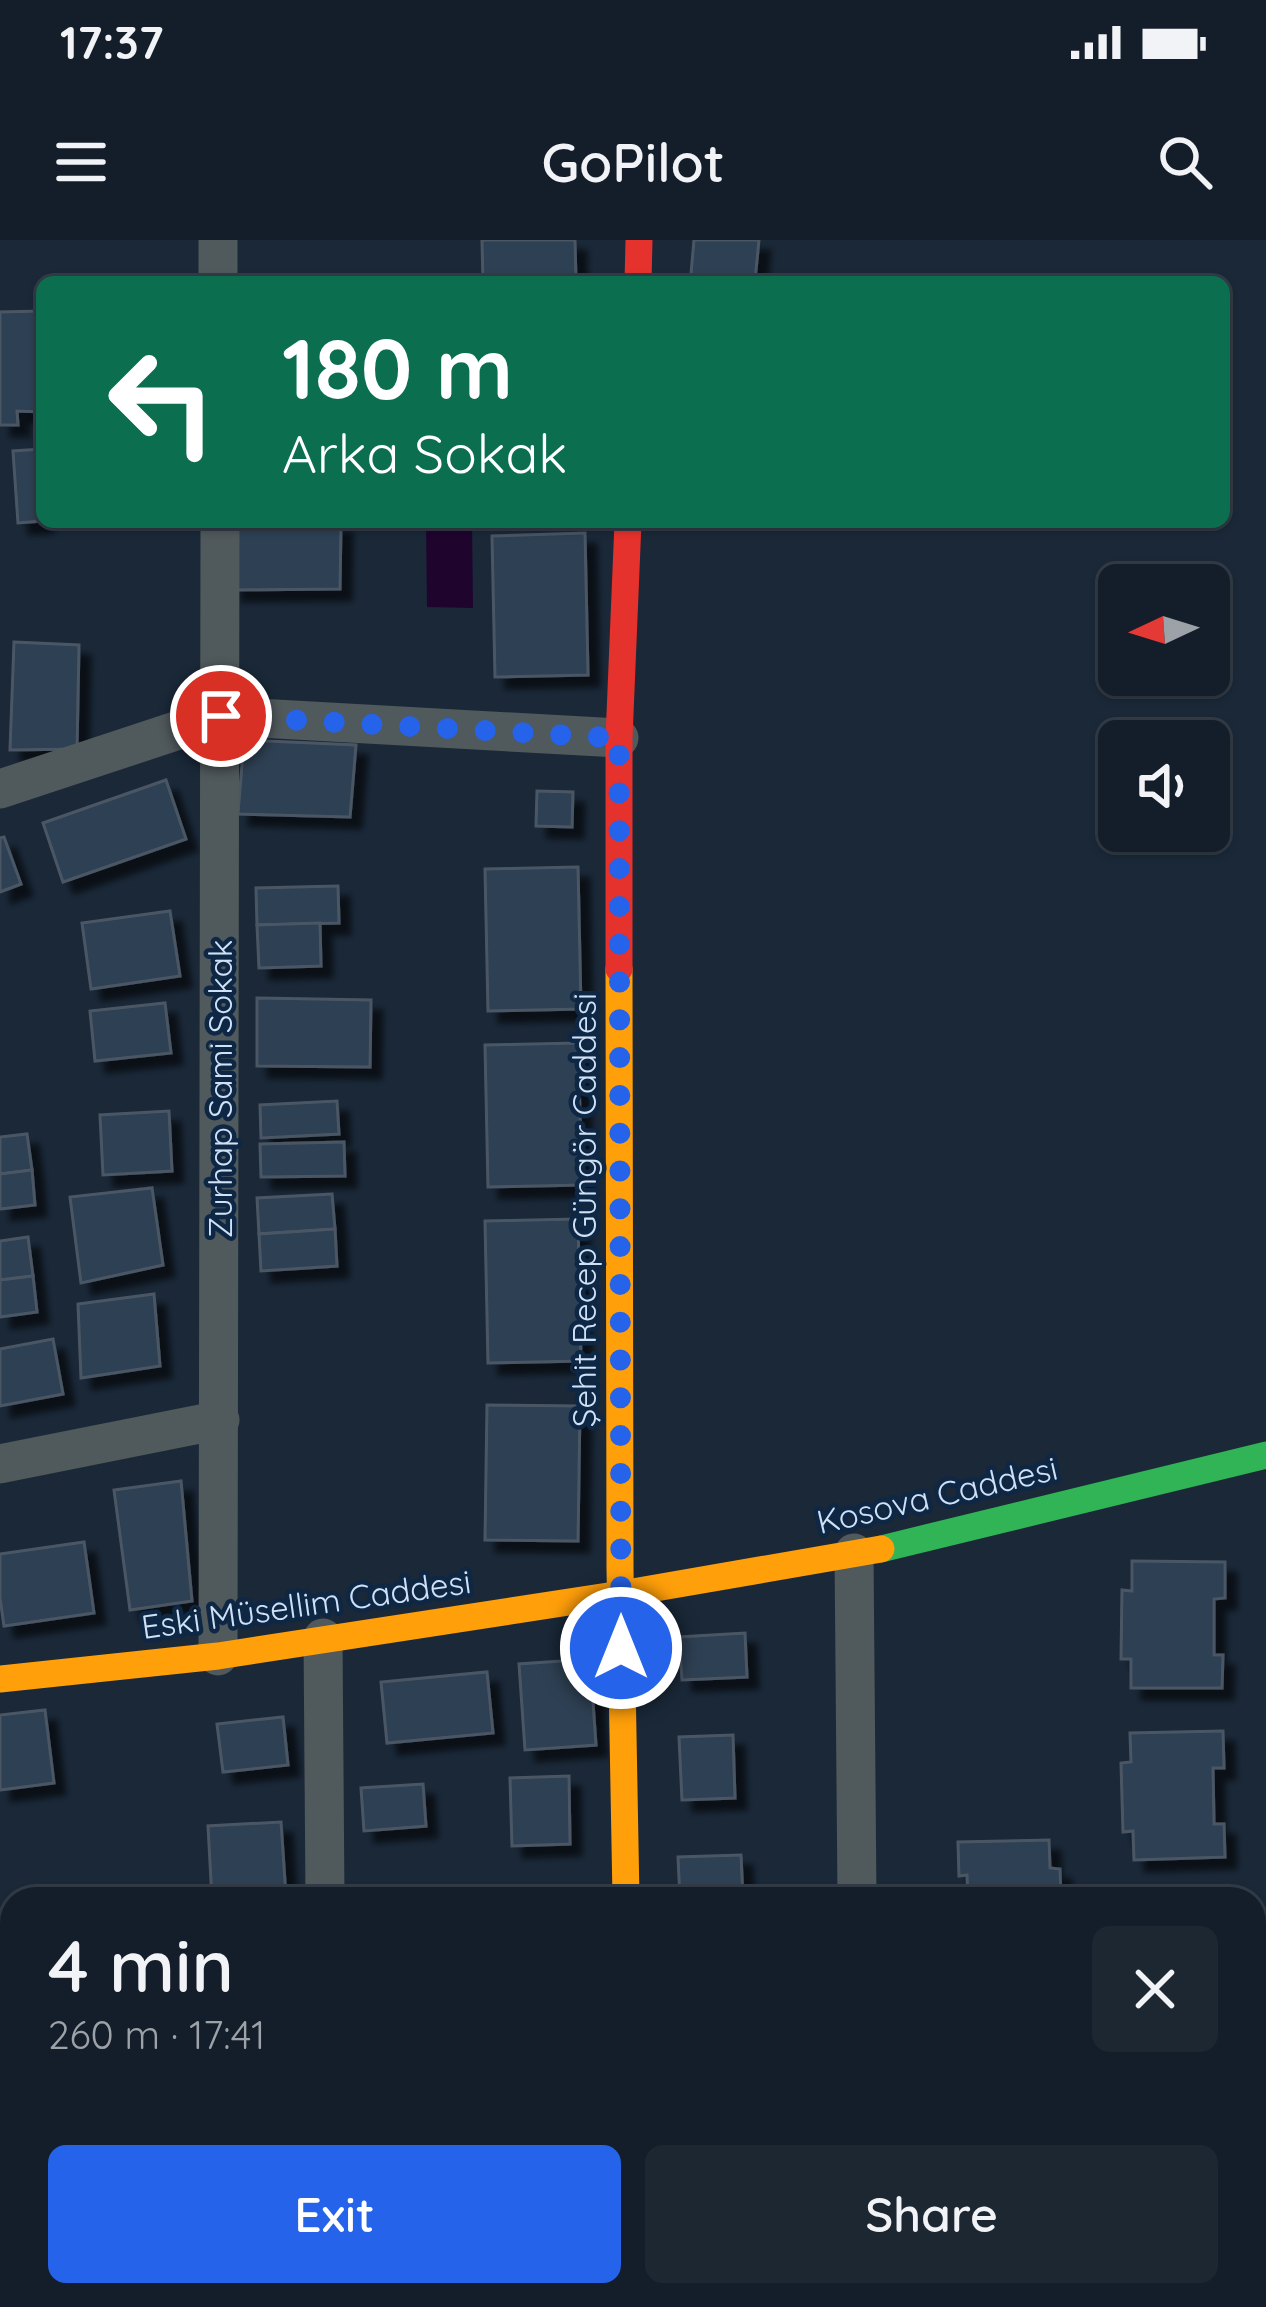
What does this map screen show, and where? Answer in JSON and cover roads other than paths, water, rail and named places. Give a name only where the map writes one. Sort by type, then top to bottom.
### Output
[{"type":"street","points":[[218,240],[218,276]]},
{"type":"street","points":[[638,276],[639,240]]},
{"type":"street","name":"Zurhap Sami Sokak","points":[[218,1656],[220,528]]},
{"type":"street","name":"Şehit Recep Güngör Caddesi","points":[[626,1887],[619,738],[628,528]]},
{"type":"street","points":[[0,789],[221,716],[619,738]]},
{"type":"street","points":[[0,1465],[220,1420]]},
{"type":"street","name":"Kosova Caddesi","points":[[621,1594],[854,1553],[1266,1455]]},
{"type":"street","points":[[854,1553],[857,1887]]},
{"type":"street","name":"Eski Müsellim Caddesi","points":[[0,1679],[218,1656],[621,1594]]},
{"type":"street","points":[[323,1638],[326,1887]]}]
